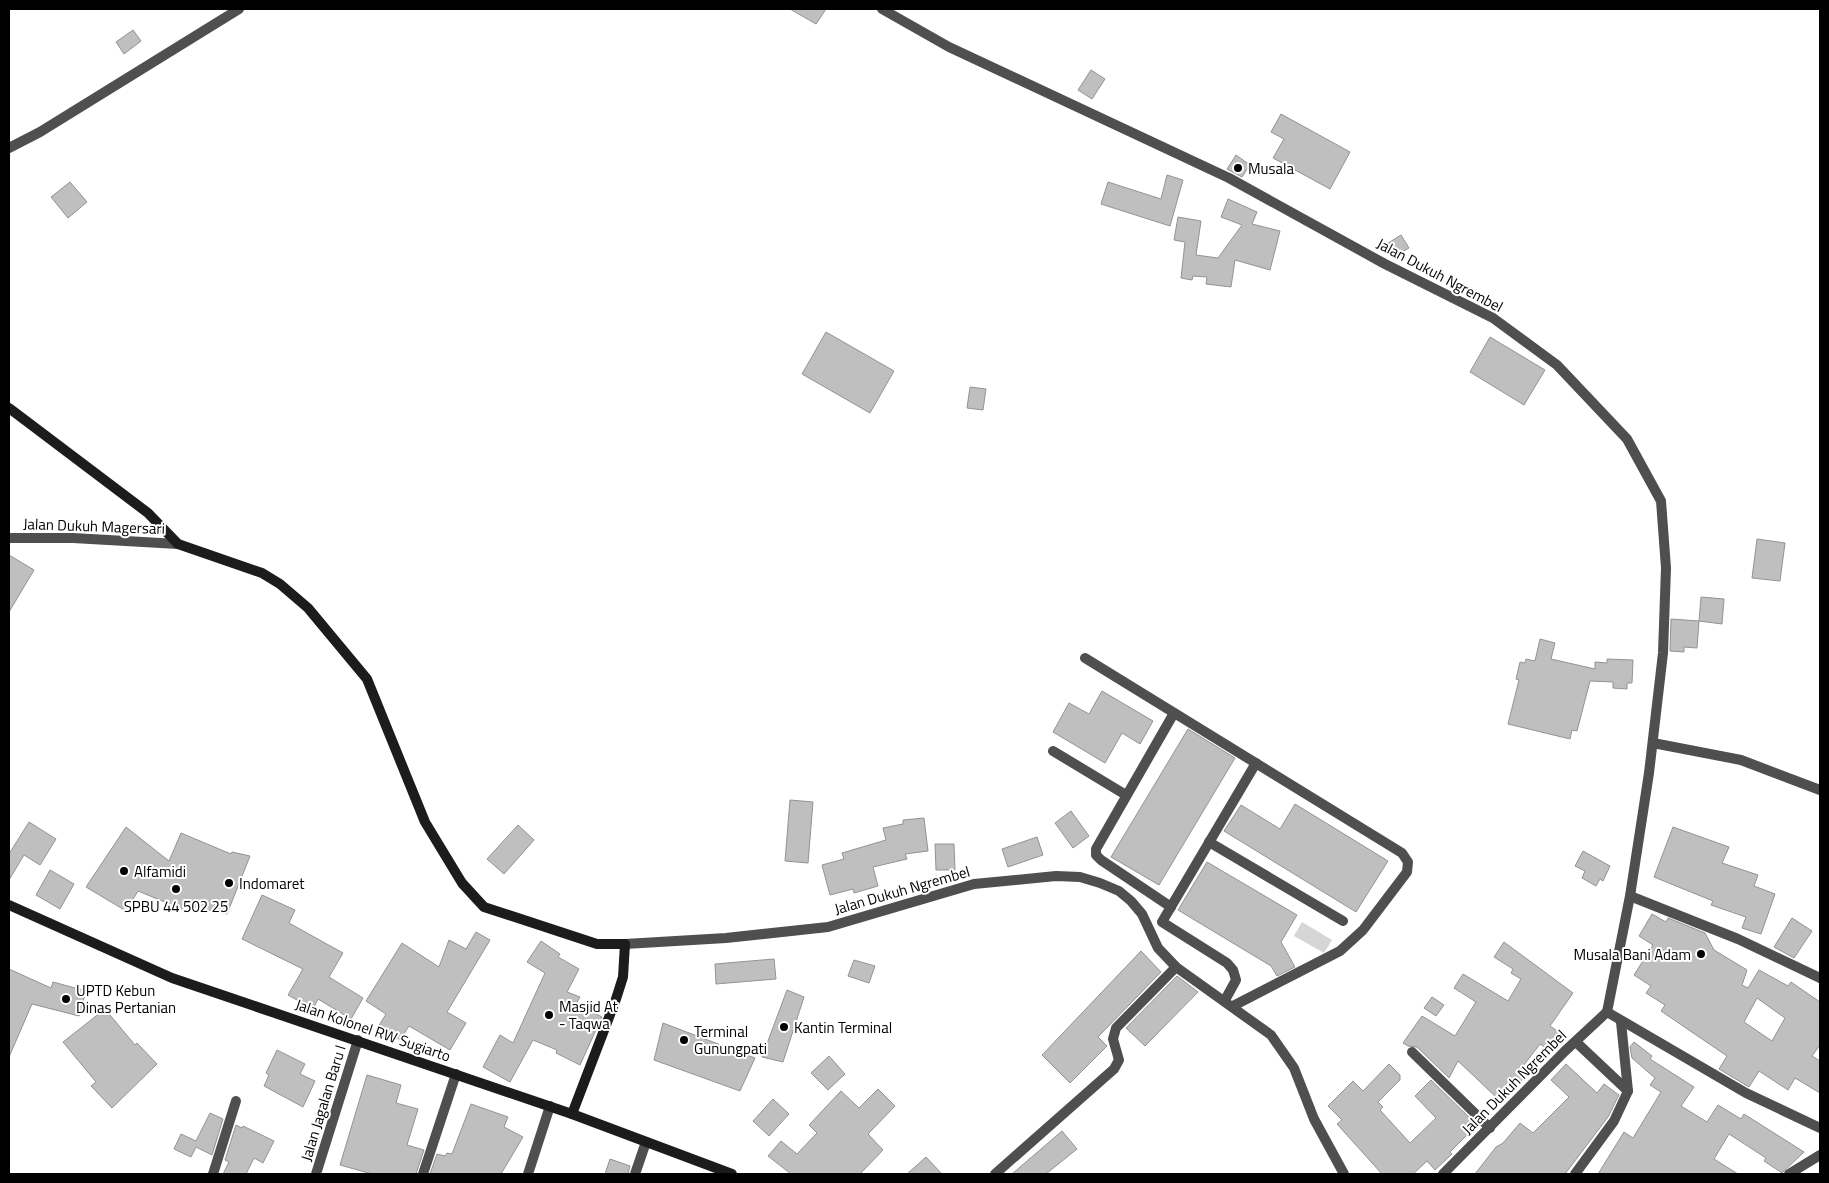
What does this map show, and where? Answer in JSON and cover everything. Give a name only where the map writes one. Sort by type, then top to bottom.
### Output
[{"type":"street","points":[[9,148],[40,132],[239,9]]},
{"type":"street","name":"Jalan Dukuh Ngrembel","points":[[882,9],[949,47],[1229,178],[1385,264],[1493,318],[1557,365],[1627,439],[1661,502],[1666,568],[1663,653],[1653,743],[1630,896],[1607,1012],[1443,1174]]},
{"type":"street","points":[[9,408],[148,513],[178,544],[262,573],[280,584],[308,608],[367,679],[425,822],[462,883],[484,906],[597,944],[625,944],[623,977],[572,1114]]},
{"type":"street","name":"Jalan Dukuh Magersari","points":[[9,538],[74,538],[178,544]]},
{"type":"street","points":[[1085,658],[1402,853],[1408,862],[1407,872],[1358,935],[1340,951],[1229,1003]]},
{"type":"street","points":[[1171,907],[1096,855],[1096,849],[1174,713]]},
{"type":"street","points":[[1653,743],[1741,760],[1820,790]]},
{"type":"street","points":[[1053,751],[1126,795]]},
{"type":"street","points":[[1229,1003],[1236,980],[1233,970],[1227,963],[1162,922],[1256,763]]},
{"type":"street","points":[[1209,842],[1344,922]]},
{"type":"street","name":"Jalan Dukuh Ngrembel","points":[[625,944],[726,938],[828,927],[974,884],[1056,876],[1080,877],[1119,891],[1142,914],[1158,948],[1176,967],[1229,1003],[1271,1035],[1294,1068],[1314,1119],[1344,1174]]},
{"type":"street","points":[[1630,896],[1738,939],[1820,978]]},
{"type":"street","name":"Jalan Kolonel RW Sugiarto","points":[[9,905],[172,978],[550,1106],[732,1174]]},
{"type":"street","points":[[995,1174],[1114,1070],[1119,1060],[1113,1039],[1116,1028],[1176,967]]},
{"type":"street","points":[[1607,1012],[1621,1022],[1746,1093],[1820,1128]]},
{"type":"street","points":[[1575,1174],[1614,1121],[1628,1091],[1621,1022]]},
{"type":"street","name":"Jalan Jagalan Baru I","points":[[316,1174],[358,1040]]},
{"type":"street","points":[[1576,1042],[1628,1091]]},
{"type":"street","points":[[1412,1052],[1490,1128]]},
{"type":"street","points":[[422,1174],[456,1074]]},
{"type":"street","points":[[213,1174],[236,1101]]},
{"type":"street","points":[[528,1174],[550,1106]]},
{"type":"street","points":[[635,1174],[646,1142]]},
{"type":"street","points":[[1789,1174],[1820,1155]]},
{"type":"shaded area","points":[[1302,922],[1332,940],[1324,953],[1294,936]]},
{"type":"building","points":[[790,9],[826,9],[816,24]]},
{"type":"building","points":[[133,30],[141,41],[124,54],[116,42]]},
{"type":"building","points":[[1091,70],[1105,79],[1092,99],[1078,90]]},
{"type":"building","points":[[1281,114],[1350,152],[1330,189],[1273,158],[1284,139],[1271,132]]},
{"type":"building","name":"Musala","points":[[1236,155],[1250,165],[1242,177],[1227,169]]},
{"type":"building","points":[[1167,175],[1183,180],[1170,226],[1101,204],[1108,182],[1161,199]]},
{"type":"building","points":[[70,182],[87,202],[68,218],[51,197]]},
{"type":"building","points":[[1228,199],[1257,212],[1252,224],[1280,231],[1270,270],[1235,260],[1231,287],[1206,284],[1207,277],[1193,276],[1192,280],[1181,278],[1185,242],[1174,240],[1178,217],[1201,221],[1196,255],[1218,258],[1242,225],[1221,217]]},
{"type":"building","points":[[1401,235],[1409,248],[1392,258],[1385,245]]},
{"type":"building","points":[[826,332],[894,371],[870,413],[802,374]]},
{"type":"building","points":[[1490,337],[1545,370],[1524,405],[1470,372]]},
{"type":"building","points":[[970,387],[986,389],[983,410],[967,408]]},
{"type":"building","points":[[1757,539],[1785,543],[1780,581],[1752,578]]},
{"type":"building","points":[[9,555],[34,570],[9,612]]},
{"type":"building","points":[[1701,597],[1724,599],[1722,624],[1699,621]]},
{"type":"building","points":[[1671,619],[1699,621],[1697,648],[1684,647],[1684,652],[1670,651]]},
{"type":"building","points":[[1540,639],[1555,643],[1551,659],[1595,669],[1595,662],[1607,663],[1607,659],[1633,660],[1632,683],[1627,683],[1627,689],[1613,688],[1613,682],[1590,681],[1577,731],[1572,730],[1570,739],[1508,724],[1519,680],[1516,679],[1520,662],[1525,663],[1526,659],[1535,661]]},
{"type":"building","points":[[1102,691],[1153,721],[1140,744],[1122,733],[1105,763],[1053,732],[1069,703],[1089,714]]},
{"type":"building","points":[[1188,729],[1235,758],[1159,885],[1111,857]]},
{"type":"building","points":[[790,800],[813,802],[808,863],[785,861]]},
{"type":"building","points":[[1295,804],[1388,861],[1356,912],[1224,831],[1241,805],[1280,829]]},
{"type":"building","points":[[1071,811],[1089,836],[1073,848],[1055,823]]},
{"type":"building","points":[[924,818],[928,851],[905,854],[907,859],[873,867],[878,886],[854,893],[853,889],[830,895],[822,865],[844,859],[842,853],[886,840],[883,828],[903,824],[903,820]]},
{"type":"building","points":[[29,822],[56,839],[40,865],[24,855],[9,880],[9,854]]},
{"type":"building","points":[[518,825],[534,840],[504,874],[487,859]]},
{"type":"building","points":[[126,827],[169,861],[181,833],[231,854],[232,852],[250,856],[227,914],[186,905],[184,910],[138,891],[126,911],[86,887]]},
{"type":"building","points":[[1673,827],[1729,847],[1722,863],[1758,875],[1754,886],[1775,894],[1761,934],[1742,928],[1746,917],[1711,905],[1713,901],[1654,877]]},
{"type":"building","points":[[1037,837],[1043,855],[1008,867],[1002,849]]},
{"type":"building","points":[[935,844],[954,844],[955,870],[936,870]]},
{"type":"building","points":[[1583,851],[1610,866],[1603,881],[1600,879],[1596,886],[1582,878],[1585,871],[1575,866]]},
{"type":"building","points":[[1207,862],[1297,915],[1281,942],[1295,967],[1277,976],[1271,966],[1178,910]]},
{"type":"building","points":[[50,870],[74,884],[60,909],[36,895]]},
{"type":"building","points":[[262,895],[295,910],[289,923],[343,953],[329,977],[363,998],[351,1019],[318,999],[313,1009],[288,995],[303,969],[242,939]]},
{"type":"building","points":[[1652,914],[1666,922],[1668,918],[1705,933],[1714,950],[1747,970],[1742,985],[1748,988],[1759,970],[1788,986],[1791,982],[1820,1002],[1820,1045],[1812,1056],[1820,1061],[1820,1093],[1795,1078],[1788,1090],[1759,1071],[1749,1087],[1719,1069],[1727,1056],[1661,1011],[1665,1005],[1646,993],[1651,986],[1634,975],[1653,945],[1639,936]],"holes":[[[1757,998],[1785,1018],[1772,1041],[1744,1022]]]},
{"type":"building","points":[[1792,918],[1812,931],[1794,958],[1774,947]]},
{"type":"building","points":[[476,932],[490,940],[447,1012],[466,1023],[450,1050],[409,1026],[400,1040],[389,1032],[385,1038],[375,1032],[386,1014],[366,1001],[402,943],[439,967],[449,940],[466,949]]},
{"type":"building","points":[[541,941],[560,954],[558,957],[579,969],[567,992],[580,997],[576,1004],[602,1017],[580,1065],[556,1053],[557,1050],[533,1040],[510,1082],[483,1067],[500,1035],[513,1043],[545,973],[527,962]]},
{"type":"building","points":[[1504,942],[1573,993],[1550,1026],[1563,1035],[1552,1052],[1540,1044],[1520,1070],[1527,1075],[1503,1099],[1498,1096],[1497,1098],[1458,1061],[1449,1078],[1417,1047],[1408,1046],[1403,1043],[1422,1016],[1455,1036],[1476,1002],[1454,988],[1463,974],[1508,1001],[1521,979],[1511,973],[1513,969],[1494,957]]},
{"type":"building","points":[[1141,951],[1161,972],[1098,1037],[1107,1046],[1070,1083],[1042,1055]]},
{"type":"building","points":[[774,959],[776,979],[716,984],[715,964]]},
{"type":"building","points":[[854,960],[875,966],[869,983],[848,976]]},
{"type":"building","points":[[9,969],[51,988],[53,982],[86,991],[79,1016],[32,1004],[9,1057]]},
{"type":"building","points":[[1177,976],[1198,992],[1145,1046],[1126,1028]]},
{"type":"building","name":"Kantin Terminal","points":[[787,990],[804,997],[783,1062],[762,1057]]},
{"type":"building","points":[[1432,997],[1444,1005],[1436,1016],[1424,1008]]},
{"type":"building","points":[[105,1009],[135,1045],[137,1043],[157,1064],[112,1108],[91,1086],[96,1082],[63,1042]]},
{"type":"building","name":"Terminal Gunungpati","points":[[663,1023],[755,1058],[740,1091],[654,1060]]},
{"type":"building","points":[[1634,1042],[1652,1056],[1650,1059],[1694,1087],[1681,1106],[1707,1122],[1718,1105],[1741,1119],[1744,1114],[1804,1152],[1782,1173],[1764,1161],[1766,1158],[1729,1134],[1714,1159],[1738,1174],[1598,1174],[1624,1132],[1633,1138],[1661,1092],[1650,1085],[1655,1078],[1632,1058],[1630,1047]]},
{"type":"building","points":[[277,1050],[305,1064],[300,1074],[315,1081],[303,1107],[264,1086],[269,1075],[266,1073]]},
{"type":"building","points":[[829,1056],[845,1074],[828,1090],[811,1073]]},
{"type":"building","points":[[1389,1064],[1400,1075],[1400,1080],[1378,1102],[1383,1107],[1380,1110],[1410,1143],[1436,1118],[1415,1096],[1431,1080],[1477,1125],[1450,1152],[1452,1154],[1435,1170],[1427,1161],[1413,1174],[1382,1174],[1337,1124],[1342,1120],[1328,1106],[1353,1081],[1363,1091]]},
{"type":"building","points":[[1566,1064],[1597,1093],[1604,1084],[1619,1095],[1608,1117],[1565,1174],[1475,1174],[1496,1147],[1503,1143],[1520,1123],[1533,1133],[1569,1097],[1551,1080]]},
{"type":"building","points":[[367,1075],[401,1085],[396,1103],[418,1109],[407,1145],[424,1150],[416,1174],[372,1174],[340,1165]]},
{"type":"building","points":[[878,1089],[895,1106],[868,1134],[883,1150],[860,1174],[791,1174],[768,1156],[781,1141],[797,1154],[817,1133],[809,1125],[841,1091],[859,1108]]},
{"type":"building","points":[[773,1099],[789,1114],[769,1136],[753,1121]]},
{"type":"building","points":[[471,1104],[508,1117],[504,1127],[523,1137],[501,1174],[430,1174],[437,1154],[445,1156],[447,1153],[452,1154]]},
{"type":"building","points":[[210,1113],[223,1119],[212,1155],[196,1147],[191,1157],[174,1149],[181,1134],[196,1141]]},
{"type":"building","points":[[236,1125],[242,1128],[243,1126],[274,1141],[263,1163],[254,1158],[246,1174],[223,1174],[229,1162],[225,1160]]},
{"type":"building","points":[[1062,1131],[1077,1149],[1046,1174],[1012,1174]]},
{"type":"building","points":[[926,1157],[942,1174],[907,1174]]},
{"type":"building","points":[[610,1159],[630,1166],[628,1174],[605,1174]]},
{"type":"place","name":"Musala","points":[[1238,168]]},
{"type":"place","name":"Alfamidi","points":[[124,871]]},
{"type":"place","name":"Indomaret","points":[[229,883]]},
{"type":"place","name":"SPBU 44 502 25","points":[[176,889]]},
{"type":"place","name":"Musala Bani Adam","points":[[1701,954]]},
{"type":"place","name":"UPTD Kebun Dinas Pertanian","points":[[66,999]]},
{"type":"place","name":"Masjid At - Taqwa","points":[[549,1015]]},
{"type":"place","name":"Kantin Terminal","points":[[784,1027]]},
{"type":"place","name":"Terminal Gunungpati","points":[[684,1040]]}]
